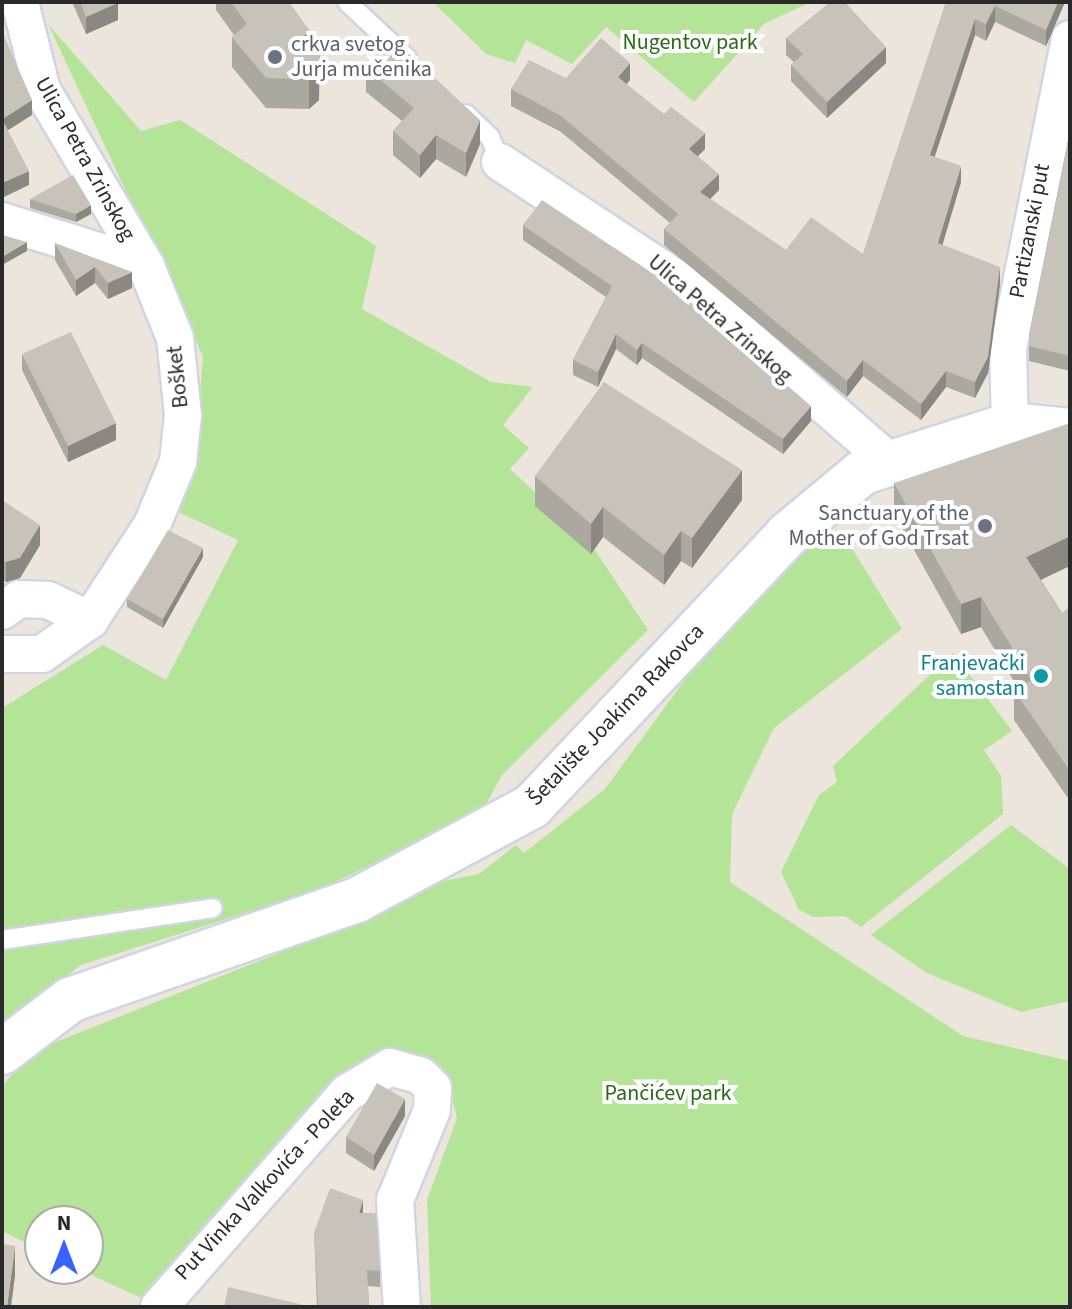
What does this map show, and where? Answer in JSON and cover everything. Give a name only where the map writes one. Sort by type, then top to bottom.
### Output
[{"type":"street","name":"Ulica Petra Zrinskog","points":[[20,2],[42,90],[146,266]]},
{"type":"street","name":"Partizanski put","points":[[1010,425],[1008,349],[1070,39]]},
{"type":"street","name":"Ulica Petra Zrinskog","points":[[500,162],[685,284],[891,463]]},
{"type":"street","points":[[2,221],[146,266]]},
{"type":"street","name":"Bošket","points":[[2,654],[42,654],[90,620],[152,525],[178,462],[183,415],[175,338],[146,266]]},
{"type":"street","points":[[1010,425],[1070,431]]},
{"type":"street","name":"Šetalište Joakima Rakovca","points":[[2,1052],[70,1000],[357,900],[532,806],[795,527],[838,488],[891,463],[1010,425]]},
{"type":"street","points":[[2,611],[19,599],[48,600],[90,620]]},
{"type":"street","name":"Put Vinka Valkovića - Poleta","points":[[159,1307],[347,1093],[390,1067],[421,1076],[433,1088],[432,1110],[395,1200],[402,1307]]},
{"type":"lane","points":[[347,2],[422,72]]},
{"type":"lane","points":[[456,103],[490,137],[500,162]]},
{"type":"lane","points":[[2,940],[213,908]]},
{"type":"green space","name":"Nugentov park","points":[[433,2],[811,2],[764,24],[694,102],[606,27],[572,64],[526,40],[515,63],[486,54]]},
{"type":"green space","points":[[48,24],[141,131],[180,120],[376,246],[362,309],[491,382],[533,387],[503,425],[529,448],[510,469],[591,544],[648,630],[502,775],[483,810],[321,889],[81,965],[2,1024],[2,708],[103,645],[166,680],[238,540],[176,511],[193,481],[203,356]]},
{"type":"green space","name":"Pančićev park","points":[[811,537],[853,550],[902,629],[774,728],[732,814],[730,882],[963,1036],[1070,1061],[1070,1307],[431,1307],[427,1200],[457,1118],[445,1070],[426,1056],[389,1056],[150,1302],[104,1281],[104,1205],[24,1205],[24,1242],[2,1231],[2,1087],[28,1053],[277,954],[424,885],[479,874],[516,845],[524,853],[605,789],[712,643]]},
{"type":"green space","points":[[953,653],[1012,731],[984,750],[1001,776],[1003,814],[861,927],[845,916],[813,917],[799,910],[781,872],[819,795],[837,782],[833,766]]},
{"type":"green space","points":[[1011,825],[1070,869],[1070,1001],[1021,1012],[927,973],[871,935]]},
{"type":"building","points":[[80,2],[118,2],[118,3],[86,17]]},
{"type":"building","points":[[231,2],[289,2],[310,31],[304,36],[320,54],[319,70],[309,79],[266,78],[232,37],[247,24]]},
{"type":"building","points":[[830,2],[845,2],[886,47],[827,102],[791,65],[803,54],[786,38]]},
{"type":"building","points":[[946,2],[1058,2],[1046,30],[995,6],[986,24],[975,19],[930,155],[961,166],[938,243],[1000,267],[988,357],[975,382],[946,371],[921,404],[863,360],[847,381],[664,229],[678,214],[561,116],[511,89],[529,60],[566,78],[601,38],[630,63],[618,77],[664,114],[671,107],[705,133],[689,149],[719,174],[700,192],[786,250],[811,217],[863,254]]},
{"type":"building","points":[[2,31],[32,100],[2,119]]},
{"type":"building","points":[[391,37],[480,120],[466,153],[436,135],[420,155],[393,131],[414,108],[366,68]]},
{"type":"building","points":[[2,119],[29,171],[2,183]]},
{"type":"building","points":[[1070,131],[1070,356],[1029,346],[1029,335]]},
{"type":"building","points":[[73,175],[91,205],[76,214],[30,199]]},
{"type":"building","points":[[542,200],[672,286],[811,406],[783,439],[642,343],[637,350],[616,334],[598,372],[573,360],[612,286],[523,225]]},
{"type":"building","points":[[2,235],[27,242],[2,257]]},
{"type":"building","points":[[55,243],[132,272],[108,283],[95,267],[76,280]]},
{"type":"building","points":[[71,332],[116,423],[68,446],[22,354]]},
{"type":"building","points":[[604,382],[742,470],[692,538],[681,531],[664,555],[603,507],[591,524],[535,476]]},
{"type":"building","points":[[1070,423],[1070,536],[1026,557],[1062,613],[1070,607],[1070,771],[1014,690],[1032,680],[981,597],[961,604],[894,483]]},
{"type":"building","points":[[2,500],[40,525],[20,558],[6,562],[2,559]]},
{"type":"building","points":[[168,530],[203,548],[163,619],[127,599]]},
{"type":"building","points":[[377,1083],[405,1099],[374,1155],[346,1137]]},
{"type":"building","points":[[330,1188],[363,1200],[359,1213],[376,1213],[380,1271],[367,1270],[369,1307],[318,1307],[314,1233]]},
{"type":"building","points":[[2,1244],[15,1246],[7,1307],[2,1307]]},
{"type":"building","points":[[228,1287],[312,1307],[224,1307]]},
{"type":"place","name":"crkva svetog Jurja mučenika","points":[[275,57]]},
{"type":"place","name":"Sanctuary of the Mother of God Trsat","points":[[985,526]]},
{"type":"place","name":"Franjevački samostan","points":[[1041,676]]}]
